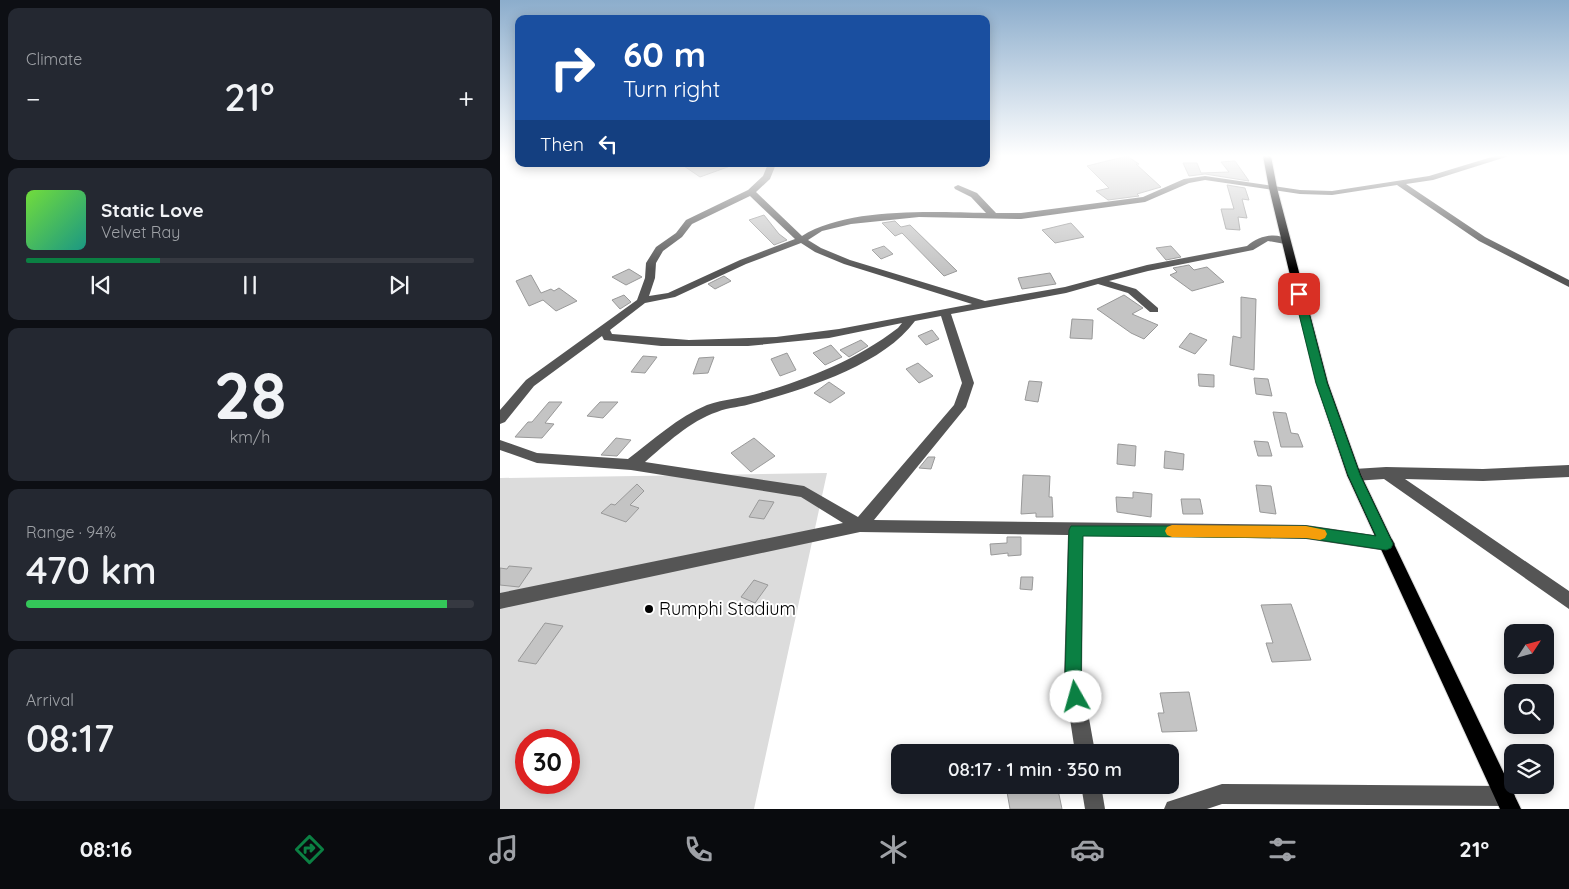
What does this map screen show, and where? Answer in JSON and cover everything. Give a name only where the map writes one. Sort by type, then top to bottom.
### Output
[{"type":"main road","points":[[1274,194],[1322,383],[1354,475],[1508,802]]},
{"type":"street","points":[[642,301],[650,278],[651,263],[659,249],[679,235],[689,222],[747,194]]},
{"type":"street","points":[[753,194],[802,240],[818,250],[847,262],[986,304]]},
{"type":"street","points":[[972,194],[994,215]]},
{"type":"street","points":[[500,418],[530,383],[605,330],[642,301],[670,295],[743,262],[802,240],[818,229],[851,221],[919,214],[1022,216],[1145,199],[1158,194]]},
{"type":"street","points":[[1415,194],[1482,239],[1569,284]]},
{"type":"street","points":[[605,330],[608,337],[637,342],[768,340],[831,334],[1100,282],[1165,264],[1250,248],[1260,240],[1268,238],[1286,241]]},
{"type":"street","points":[[1100,282],[1132,291],[1154,310]]},
{"type":"street","points":[[860,526],[960,407],[968,383],[945,312]]},
{"type":"street","points":[[631,465],[663,440],[712,409],[755,399],[825,375],[888,341],[909,323],[911,318]]},
{"type":"street","points":[[500,445],[537,458],[631,465],[804,492],[860,526]]},
{"type":"street","points":[[1354,475],[1386,473],[1483,475],[1569,471]]},
{"type":"street","points":[[1386,473],[1569,601]]},
{"type":"street","points":[[500,601],[860,526],[1306,532],[1386,544]]},
{"type":"street","points":[[1076,530],[1073,679],[1084,744]]},
{"type":"street","points":[[1092,794],[1094,809]]},
{"type":"street","points":[[1174,809],[1181,805],[1222,794],[1508,802]]},
{"type":"shaded area","name":"Rumphi Stadium","points":[[827,473],[754,809],[500,809],[500,478]]},
{"type":"building","points":[[1100,194],[1138,194],[1139,196],[1108,200]]},
{"type":"building","points":[[1230,194],[1247,194],[1249,200],[1242,199],[1247,218],[1238,217],[1240,230],[1226,229],[1221,209],[1234,209]]},
{"type":"building","points":[[764,215],[779,234],[787,240],[774,245],[749,220]]},
{"type":"building","points":[[895,221],[901,227],[910,225],[957,271],[944,276],[902,233],[895,236],[882,223]]},
{"type":"building","points":[[1071,223],[1084,237],[1055,243],[1042,230]]},
{"type":"building","points":[[884,246],[893,254],[881,259],[872,250]]},
{"type":"building","points":[[1171,246],[1181,257],[1166,260],[1156,248]]},
{"type":"building","points":[[1189,265],[1194,270],[1207,267],[1224,282],[1192,291],[1170,275],[1177,272],[1173,268]]},
{"type":"building","points":[[629,269],[642,277],[626,285],[612,277]]},
{"type":"building","points":[[1050,273],[1056,284],[1022,289],[1018,278]]},
{"type":"building","points":[[531,275],[541,293],[551,289],[554,291],[559,288],[577,301],[556,311],[543,300],[529,306],[516,281]]},
{"type":"building","points":[[724,276],[731,281],[715,289],[708,284]]},
{"type":"building","points":[[624,295],[631,302],[620,309],[612,300]]},
{"type":"building","points":[[1124,295],[1143,308],[1132,314],[1158,325],[1144,339],[1131,333],[1097,309]]},
{"type":"building","points":[[1241,297],[1256,299],[1254,370],[1230,365],[1233,336],[1241,338]]},
{"type":"building","points":[[1072,319],[1093,320],[1092,339],[1070,338]]},
{"type":"building","points":[[932,330],[939,339],[926,345],[918,336]]},
{"type":"building","points":[[1190,333],[1207,340],[1195,354],[1179,347]]},
{"type":"building","points":[[861,340],[868,346],[849,357],[840,350]]},
{"type":"building","points":[[831,345],[842,357],[825,365],[813,353]]},
{"type":"building","points":[[787,353],[796,370],[780,376],[771,359]]},
{"type":"building","points":[[643,356],[657,357],[645,373],[631,372]]},
{"type":"building","points":[[714,357],[708,373],[693,374],[699,358]]},
{"type":"building","points":[[918,363],[933,376],[919,383],[906,369]]},
{"type":"building","points":[[1198,374],[1214,375],[1214,387],[1199,386]]},
{"type":"building","points":[[1254,378],[1268,379],[1272,396],[1256,394]]},
{"type":"building","points":[[1029,381],[1042,382],[1038,402],[1025,400]]},
{"type":"building","points":[[829,382],[845,393],[830,403],[814,393]]},
{"type":"building","points":[[549,402],[562,402],[545,423],[554,424],[542,438],[515,437],[528,422],[532,422]]},
{"type":"building","points":[[600,402],[618,402],[603,418],[587,416]]},
{"type":"building","points":[[1273,412],[1286,413],[1291,433],[1298,434],[1303,447],[1281,447]]},
{"type":"building","points":[[616,438],[631,440],[617,456],[601,455]]},
{"type":"building","points":[[754,438],[775,456],[751,472],[731,453]]},
{"type":"building","points":[[1254,441],[1268,442],[1272,456],[1258,456]]},
{"type":"building","points":[[1118,444],[1136,446],[1135,466],[1117,464]]},
{"type":"building","points":[[1165,451],[1184,454],[1183,470],[1164,468]]},
{"type":"building","points":[[928,457],[935,457],[931,469],[919,468]]},
{"type":"building","points":[[1023,475],[1050,476],[1049,497],[1052,497],[1053,517],[1036,517],[1036,513],[1021,514]]},
{"type":"building","points":[[637,484],[644,491],[630,505],[639,508],[626,522],[601,513],[611,504],[615,505]]},
{"type":"building","points":[[1256,485],[1271,486],[1276,514],[1260,512]]},
{"type":"building","points":[[1133,492],[1152,494],[1151,517],[1117,512],[1116,497],[1133,498]]},
{"type":"building","points":[[1181,499],[1200,499],[1203,514],[1183,514]]},
{"type":"building","points":[[759,500],[774,502],[764,519],[749,517]]},
{"type":"building","points":[[1007,537],[1021,537],[1021,555],[1008,556],[1008,553],[991,555],[990,544],[1007,543]]},
{"type":"building","points":[[509,566],[532,568],[519,587],[500,585],[500,568],[507,569]]},
{"type":"building","points":[[1021,577],[1033,577],[1032,590],[1020,589]]},
{"type":"building","points":[[754,580],[768,585],[755,603],[741,597]]},
{"type":"building","points":[[1291,604],[1311,660],[1272,662],[1266,643],[1273,643],[1261,605]]},
{"type":"building","points":[[545,623],[563,626],[536,664],[518,661]]},
{"type":"building","points":[[1189,692],[1197,731],[1162,732],[1158,713],[1164,713],[1160,693]]},
{"type":"building","points":[[1007,794],[1059,794],[1062,809],[1010,809]]},
{"type":"slow traffic","points":[[1172,531],[1306,532],[1320,534]]},
{"type":"place","name":"Rumphi Stadium","points":[[649,609]]},
{"type":"route","points":[[1076,697],[1073,679],[1076,530],[1306,532],[1386,544],[1354,475],[1322,383],[1299,294]]}]
